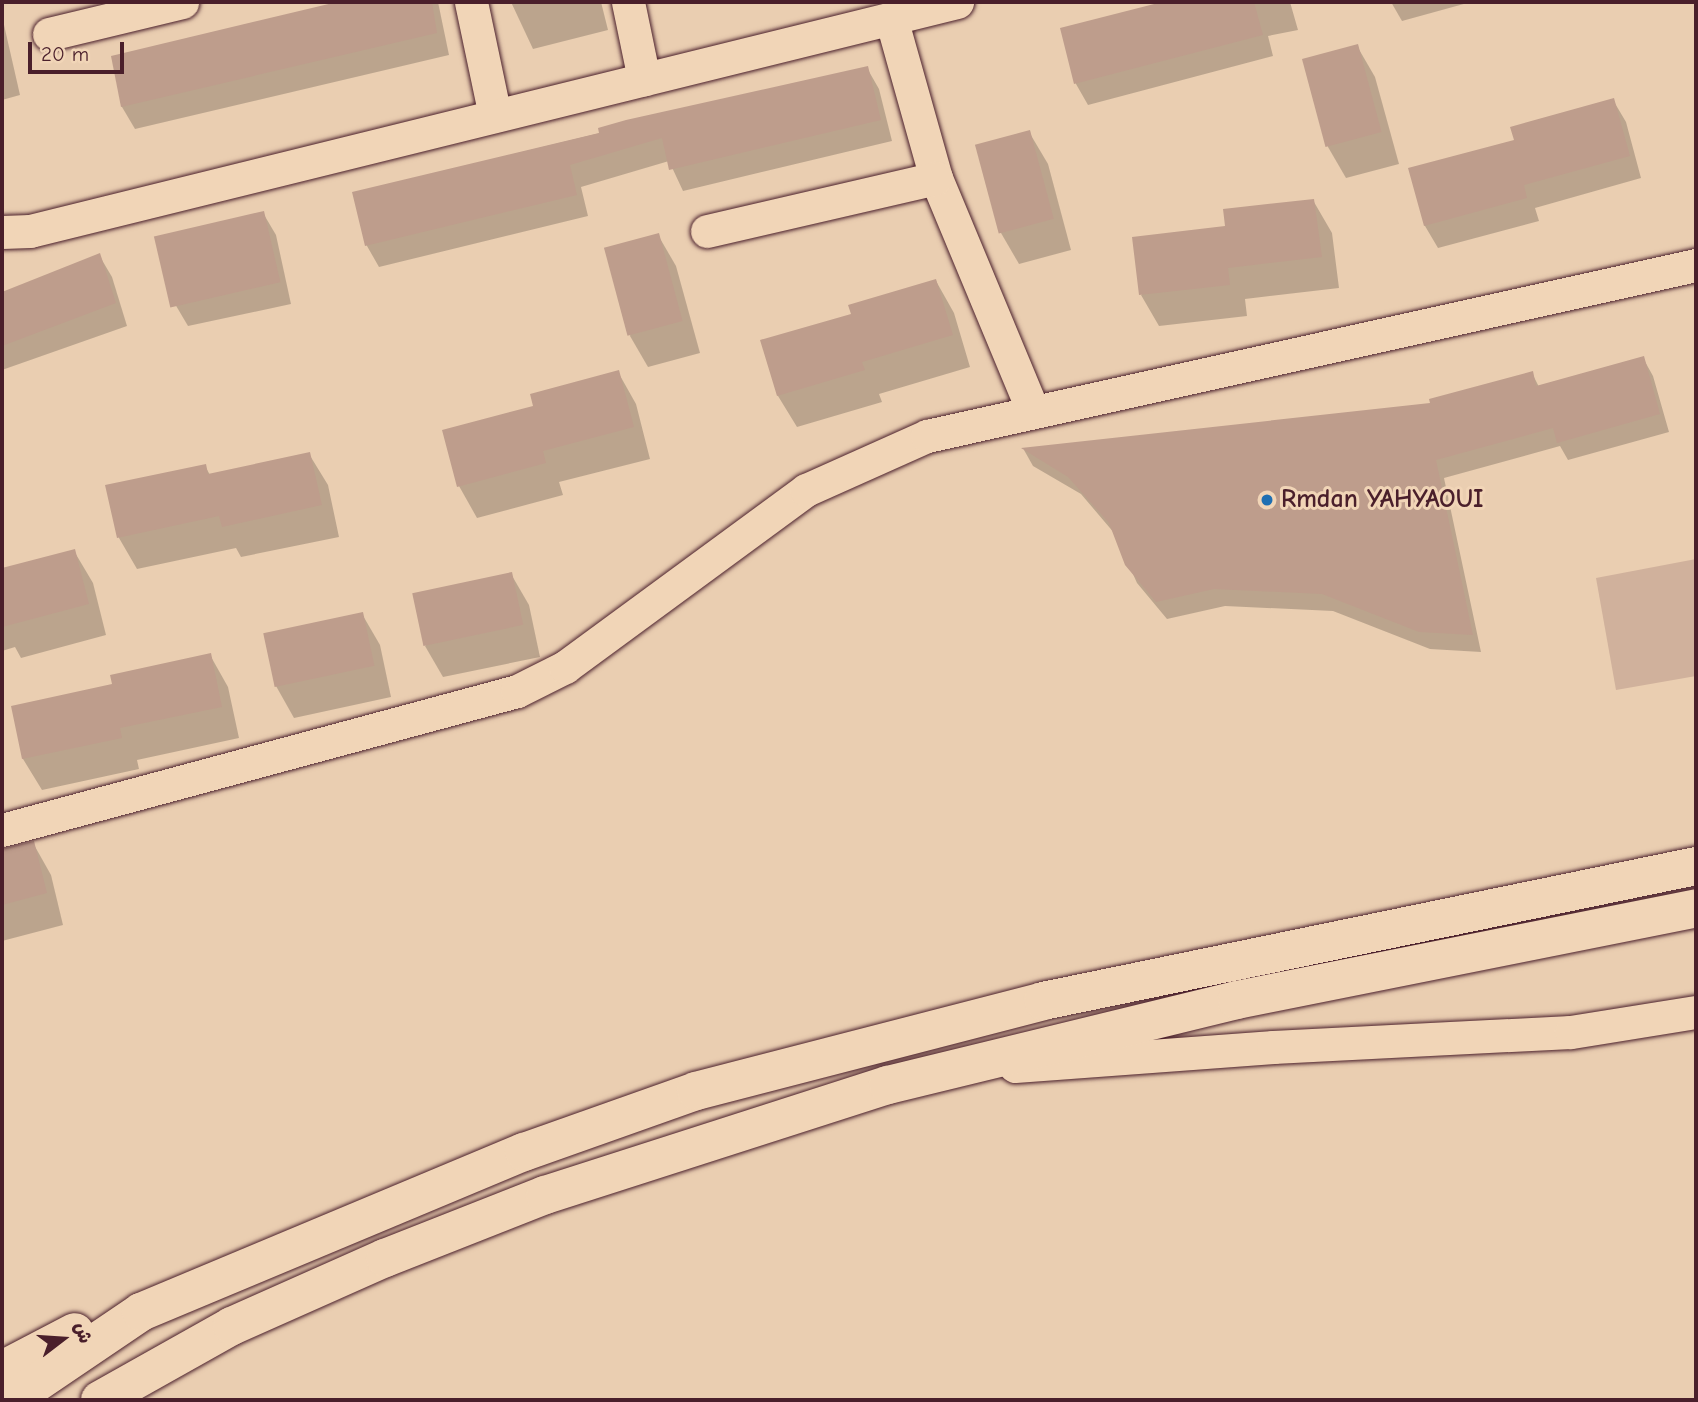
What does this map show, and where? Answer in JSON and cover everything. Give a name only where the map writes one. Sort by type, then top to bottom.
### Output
[{"type":"highway","points":[[2,1370],[66,1335],[141,1312],[524,1152],[696,1091],[863,1045],[1070,995],[1696,866]]},
{"type":"highway","points":[[100,1400],[232,1326],[359,1270],[545,1195],[874,1089],[1237,1000],[1696,908]]},
{"type":"highway","points":[[11,1400],[141,1312]]},
{"type":"highway","points":[[129,1400],[167,1361]]},
{"type":"street","points":[[49,34],[182,2]]},
{"type":"street","points":[[471,2],[495,116]]},
{"type":"street","points":[[628,2],[644,79]]},
{"type":"street","points":[[2,232],[30,231],[957,2]]},
{"type":"street","points":[[891,18],[936,178],[1032,409]]},
{"type":"street","points":[[707,231],[936,178]]},
{"type":"street","points":[[2,830],[517,691],[565,667],[806,490],[926,436],[1032,409],[1696,265]]},
{"type":"street","points":[[943,1072],[1273,1046],[1537,1035],[1696,1012]]},
{"type":"shaded area","points":[[1696,559],[1696,676],[1616,690],[1596,578]]},
{"type":"building","points":[[337,2],[432,2],[437,33],[121,107],[111,56]]},
{"type":"building","points":[[1162,2],[1254,2],[1263,35],[1074,84],[1060,28]]},
{"type":"building","points":[[1358,44],[1382,132],[1326,147],[1302,59]]},
{"type":"building","points":[[868,66],[881,120],[669,170],[662,138],[570,165],[577,195],[365,246],[352,192],[599,133],[598,128],[626,120]]},
{"type":"building","points":[[1614,98],[1630,156],[1524,185],[1527,198],[1424,226],[1408,168],[1514,140],[1510,127]]},
{"type":"building","points":[[1030,130],[1054,219],[999,234],[975,145]]},
{"type":"building","points":[[1314,199],[1322,257],[1228,268],[1230,285],[1139,295],[1132,237],[1225,226],[1223,209]]},
{"type":"building","points":[[264,211],[280,282],[170,308],[154,236]]},
{"type":"building","points":[[659,233],[683,321],[627,336],[604,248]]},
{"type":"building","points":[[100,253],[116,303],[2,346],[2,292]]},
{"type":"building","points":[[936,279],[953,335],[862,362],[865,370],[777,396],[760,340],[851,314],[848,305]]},
{"type":"building","name":"Rmdan YAHYAOUI","points":[[1644,356],[1660,414],[1557,443],[1553,428],[1436,460],[1473,635],[1419,632],[1322,594],[1214,589],[1156,602],[1125,565],[1109,523],[1068,477],[1021,448],[1430,403],[1429,399],[1533,371],[1536,386]]},
{"type":"building","points":[[619,370],[634,427],[543,451],[546,463],[457,487],[442,430],[533,406],[530,394]]},
{"type":"building","points":[[310,452],[322,505],[222,527],[219,516],[117,538],[105,485],[206,464],[208,474]]},
{"type":"building","points":[[75,549],[89,604],[2,627],[2,568]]},
{"type":"building","points":[[512,572],[523,625],[423,646],[412,593]]},
{"type":"building","points":[[363,612],[374,666],[275,687],[263,633]]},
{"type":"building","points":[[211,653],[222,707],[120,728],[122,738],[22,759],[11,706],[112,684],[110,675]]},
{"type":"building","points":[[34,841],[47,893],[2,905],[2,849]]},
{"type":"place","name":"Rmdan YAHYAOUI","points":[[1267,500]]}]
